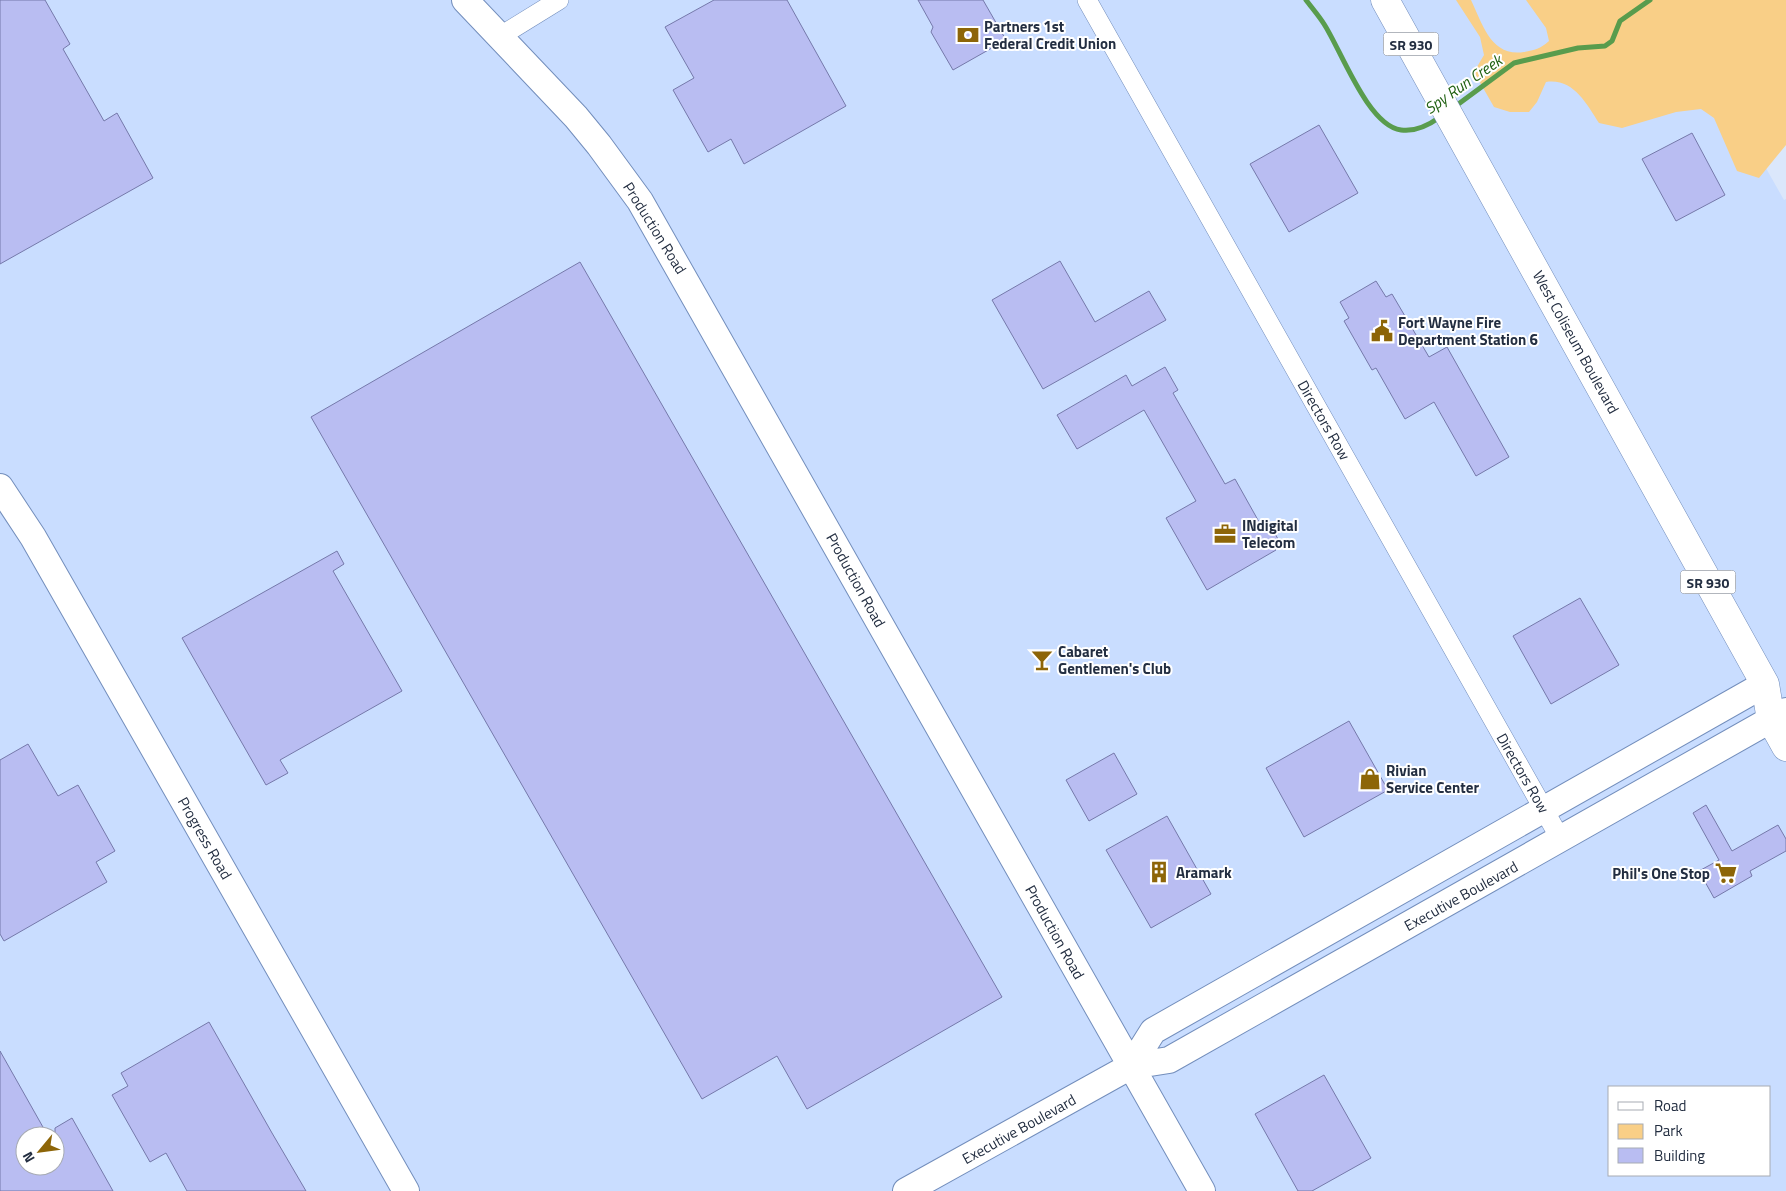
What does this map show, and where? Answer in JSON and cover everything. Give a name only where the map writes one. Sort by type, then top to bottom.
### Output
[{"type":"highway","name":"West Coliseum Boulevard","points":[[1385,0],[1775,690],[1778,715],[1786,747]]},
{"type":"main road","name":"Production Road","points":[[465,0],[599,145],[640,201],[1202,1191]]},
{"type":"main road","name":"Progress Road","points":[[0,487],[33,537],[406,1191]]},
{"type":"main road","name":"Executive Boulevard","points":[[1131,1066],[1153,1031],[1543,808],[1775,690]]},
{"type":"main road","name":"Executive Boulevard","points":[[906,1191],[1131,1066],[1169,1060],[1561,840],[1778,715]]},
{"type":"street","points":[[499,37],[558,0]]},
{"type":"street","name":"Directors Row","points":[[1087,0],[1561,840]]},
{"type":"shaded area","points":[[0,0],[1671,0],[1784,200],[1786,199],[1786,1191],[0,1191]]},
{"type":"green space","points":[[1456,0],[1471,0],[1484,29],[1503,50],[1524,52],[1534,50],[1549,41],[1546,28],[1526,0],[1786,0],[1786,145],[1759,178],[1737,171],[1714,118],[1701,109],[1676,112],[1622,128],[1599,123],[1578,94],[1564,84],[1555,82],[1546,82],[1537,102],[1529,112],[1510,112],[1494,107],[1474,72],[1484,55],[1480,37]]},
{"type":"building","points":[[0,0],[45,0],[70,44],[63,49],[104,121],[117,113],[153,178],[0,264]]},
{"type":"building","points":[[714,0],[787,0],[846,106],[744,164],[731,139],[708,152],[673,90],[694,78],[665,27]]},
{"type":"building","name":"Partners 1st Federal Credit Union","points":[[918,0],[983,0],[1006,40],[953,70],[931,32],[933,27]]},
{"type":"building","points":[[1319,125],[1358,193],[1289,232],[1250,164]]},
{"type":"building","points":[[1692,133],[1725,195],[1676,221],[1642,159]]},
{"type":"building","points":[[1060,261],[1095,322],[1149,291],[1166,320],[1043,389],[992,300]]},
{"type":"building","points":[[580,262],[1002,997],[807,1109],[777,1056],[702,1099],[311,417]]},
{"type":"building","points":[[1376,281],[1386,297],[1392,294],[1429,357],[1447,347],[1509,457],[1476,476],[1434,402],[1405,419],[1376,368],[1372,370],[1344,321],[1349,318],[1340,302]]},
{"type":"building","points":[[1165,367],[1178,390],[1173,393],[1225,484],[1235,479],[1263,529],[1270,525],[1278,539],[1271,542],[1276,550],[1207,590],[1166,518],[1196,501],[1144,410],[1077,449],[1057,415],[1126,375],[1132,386]]},
{"type":"building","points":[[337,551],[344,564],[333,571],[402,691],[280,760],[288,773],[266,785],[182,638]]},
{"type":"building","points":[[1580,598],[1619,665],[1551,704],[1513,636]]},
{"type":"building","points":[[1349,721],[1388,790],[1304,837],[1266,768]]},
{"type":"building","points":[[28,744],[58,796],[78,785],[115,851],[96,862],[107,882],[4,941],[0,934],[0,760]]},
{"type":"building","points":[[1114,753],[1137,794],[1089,821],[1066,780]]},
{"type":"building","points":[[1706,805],[1732,851],[1778,825],[1786,839],[1786,851],[1750,871],[1752,876],[1714,898],[1699,871],[1719,860],[1693,813]]},
{"type":"building","name":"Aramark","points":[[1167,816],[1211,894],[1151,928],[1106,850]]},
{"type":"building","points":[[209,1022],[306,1191],[187,1191],[166,1153],[150,1162],[112,1095],[128,1086],[121,1073]]},
{"type":"building","points":[[0,1051],[42,1126],[15,1126],[15,1176],[65,1176],[65,1126],[58,1126],[72,1118],[113,1191],[0,1191]]},
{"type":"building","points":[[1324,1075],[1371,1158],[1312,1191],[1298,1191],[1255,1114]]},
{"type":"waterway","name":"Spy Run Creek","points":[[1306,0],[1324,24],[1356,85],[1377,115],[1389,125],[1401,130],[1422,127],[1440,117]]},
{"type":"waterway","name":"Spy Run Creek","points":[[1453,108],[1514,63],[1578,48],[1605,46],[1612,41],[1620,21],[1650,0]]},
{"type":"place","name":"Partners 1st Federal Credit Union","points":[[968,35]]},
{"type":"place","name":"Fort Wayne Fire Department Station 6","points":[[1382,331]]},
{"type":"place","name":"INdigital Telecom","points":[[1225,534]]},
{"type":"place","name":"Cabaret Gentlemen's Club","points":[[1042,660]]},
{"type":"place","name":"Rivian Service Center","points":[[1370,779]]},
{"type":"place","name":"Aramark","points":[[1159,872]]},
{"type":"place","name":"Phil's One Stop","points":[[1726,873]]}]
